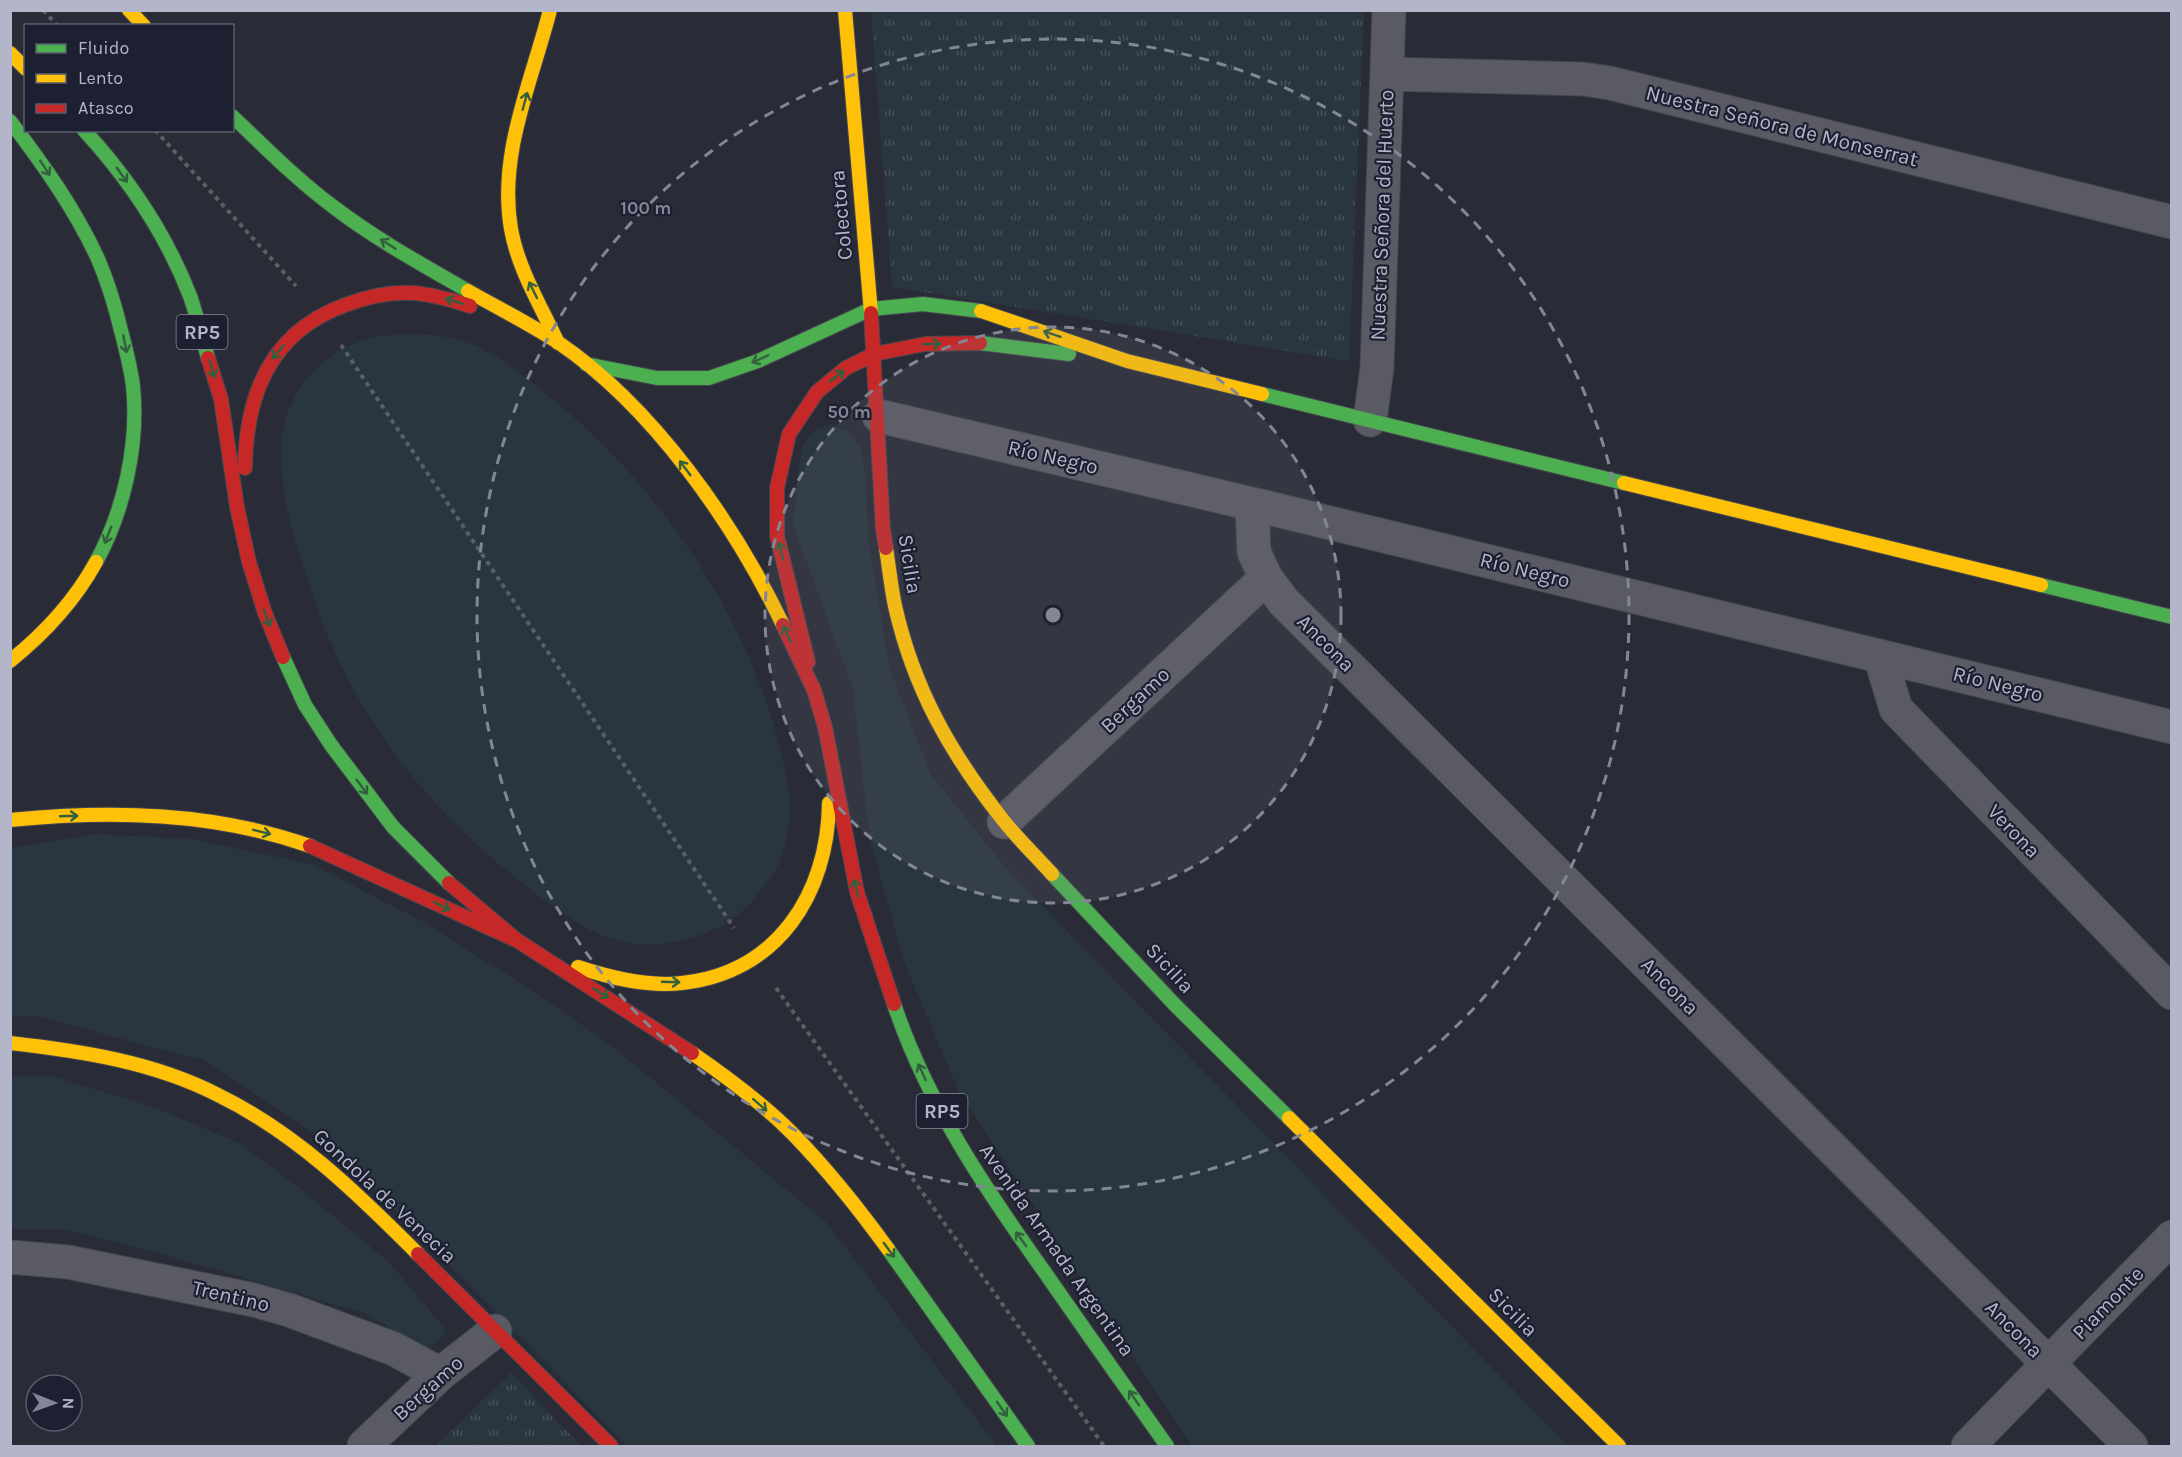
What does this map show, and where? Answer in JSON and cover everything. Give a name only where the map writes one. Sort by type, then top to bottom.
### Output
[{"type":"main road","points":[[129,10],[142,24]]},
{"type":"main road","points":[[550,10],[513,148],[507,190],[511,229],[527,279],[558,343]]},
{"type":"main road","name":"Colectora","points":[[844,10],[879,416]]},
{"type":"main road","points":[[10,53],[24,67]]},
{"type":"main road","name":"Avenida Armada Argentina","points":[[234,118],[288,169],[334,208],[384,242],[530,325],[586,364],[624,398],[665,442],[717,510],[768,594],[814,690],[825,727],[857,892],[896,1010],[921,1071],[960,1147],[994,1201],[1167,1446]]},
{"type":"main road","points":[[10,121],[37,156],[83,228],[108,281],[125,339],[134,398],[131,453],[119,508],[99,558],[72,601],[40,637],[10,661]]},
{"type":"main road","name":"Avenida Armada Argentina","points":[[86,132],[109,157],[144,205],[171,252],[190,297],[221,399],[237,507],[249,562],[265,613],[305,705],[331,745],[393,827],[452,885],[518,941],[676,1041],[735,1083],[791,1132],[834,1180],[880,1238],[1028,1446]]},
{"type":"main road","name":"Avenida Armada Argentina","points":[[249,562],[244,458],[250,410],[267,366],[293,334],[320,314],[355,301],[396,292],[436,295],[530,325]]},
{"type":"main road","points":[[586,364],[657,378],[709,378],[758,361],[871,309],[923,304],[978,309],[1127,361],[2172,617]]},
{"type":"main road","points":[[814,690],[777,536],[777,488],[789,434],[817,392],[846,369],[874,354],[925,344],[977,343],[1127,361]]},
{"type":"main road","name":"Sicilia","points":[[879,416],[883,529],[895,606],[910,659],[930,709],[953,752],[1004,822],[1175,1005],[1619,1446]]},
{"type":"main road","name":"Avenida Armada Argentina","points":[[533,951],[592,972],[634,981],[680,983],[716,975],[755,958],[781,934],[806,902],[822,864],[829,827],[830,783],[825,727]]},
{"type":"main road","points":[[10,820],[92,815],[146,815],[199,819],[242,827],[286,838],[336,856],[518,941]]},
{"type":"main road","name":"Gondola de Venecia","points":[[10,1043],[55,1047],[152,1069],[216,1093],[255,1114],[296,1141],[335,1172],[611,1446]]},
{"type":"street","name":"Nuestra Señora del Huerto","points":[[1370,420],[1377,368],[1389,10]]},
{"type":"street","name":"Nuestra Señora de Monserrat","points":[[1387,74],[1583,79],[1610,83],[2172,222]]},
{"type":"street","name":"Río Negro","points":[[879,416],[2172,727]]},
{"type":"street","name":"Ancona","points":[[1252,504],[1254,552],[1266,578],[1284,602],[2131,1446]]},
{"type":"street","name":"Bergamo","points":[[1004,822],[1266,578]]},
{"type":"street","name":"Verona","points":[[1880,656],[1896,709],[2172,993]]},
{"type":"street","name":"Piamonte","points":[[1968,1446],[2172,1237]]},
{"type":"street","name":"Trentino","points":[[10,1257],[68,1262],[254,1300],[289,1310],[394,1349],[440,1374]]},
{"type":"street","name":"Bergamo","points":[[364,1446],[440,1374],[495,1331]]},
{"type":"path","points":[[43,10],[56,24]]},
{"type":"path","points":[[157,132],[320,314],[755,958],[1104,1446]]},
{"type":"green space","points":[[871,11],[1364,11],[1349,361],[892,287]]},
{"type":"green space","points":[[397,334],[440,336],[476,346],[507,364],[545,393],[585,427],[623,465],[690,551],[719,597],[764,695],[784,763],[790,812],[786,843],[776,869],[754,899],[731,920],[718,928],[689,939],[656,944],[637,944],[602,935],[571,919],[505,869],[446,814],[394,753],[354,691],[324,626],[293,532],[282,477],[283,430],[295,397],[305,382],[330,357],[363,340]]},
{"type":"green space","points":[[830,424],[848,431],[861,449],[866,478],[868,535],[889,666],[930,773],[1005,867],[1568,1446],[1192,1446],[959,1092],[904,962],[869,836],[853,689],[793,524],[803,445],[816,429]]},
{"type":"green space","points":[[97,834],[190,839],[311,864],[422,921],[531,990],[608,1043],[827,1223],[997,1446],[628,1446],[325,1140],[203,1060],[35,1016],[11,1016],[11,848]]},
{"type":"green space","points":[[52,1076],[156,1108],[239,1143],[296,1185],[389,1262],[447,1331],[427,1351],[367,1314],[172,1257],[65,1229],[11,1229],[10,1077]]},
{"type":"green space","points":[[511,1373],[581,1446],[435,1446]]},
{"type":"traffic: fast","points":[[234,118],[321,198],[417,262],[468,291]]},
{"type":"traffic: fast","points":[[10,121],[58,187],[98,259],[113,301],[130,368],[133,386],[134,431],[127,477],[114,521],[96,562]]},
{"type":"traffic: fast","points":[[86,132],[131,188],[170,251],[190,296],[208,358]]},
{"type":"traffic: fast","points":[[586,364],[657,378],[709,378],[758,361],[871,309],[923,304],[981,311]]},
{"type":"traffic: fast","points":[[980,343],[1069,354]]},
{"type":"traffic: fast","points":[[1262,394],[1624,483]]},
{"type":"traffic: fast","points":[[2041,585],[2172,617]]},
{"type":"traffic: fast","points":[[283,657],[305,705],[331,745],[393,827],[449,883]]},
{"type":"traffic: fast","points":[[1052,874],[1175,1005],[1289,1118]]},
{"type":"traffic: fast","points":[[894,1004],[923,1076],[980,1178],[1167,1446]]},
{"type":"traffic: fast","points":[[888,1249],[1028,1446]]},
{"type":"traffic: slow","points":[[129,10],[142,24]]},
{"type":"traffic: slow","points":[[550,10],[513,145],[508,201],[514,244],[531,287],[558,343]]},
{"type":"traffic: slow","points":[[845,10],[871,313]]},
{"type":"traffic: slow","points":[[10,53],[24,67]]},
{"type":"traffic: slow","points":[[468,291],[559,343],[594,369],[627,400],[658,433],[715,508],[741,547],[783,625]]},
{"type":"traffic: slow","points":[[981,311],[1127,361],[1262,394]]},
{"type":"traffic: slow","points":[[1624,483],[2041,585]]},
{"type":"traffic: slow","points":[[886,548],[903,637],[937,720],[984,795],[1009,827],[1052,874]]},
{"type":"traffic: slow","points":[[10,661],[58,616],[96,562]]},
{"type":"traffic: slow","points":[[578,967],[629,981],[669,984],[716,976],[745,963],[770,946],[791,923],[807,897],[819,868],[826,836],[829,803]]},
{"type":"traffic: slow","points":[[10,820],[86,815],[162,816],[237,826],[310,846]]},
{"type":"traffic: slow","points":[[10,1043],[90,1054],[143,1066],[218,1095],[274,1127],[299,1146],[348,1187],[418,1254]]},
{"type":"traffic: slow","points":[[692,1053],[744,1091],[792,1133],[818,1161],[888,1249]]},
{"type":"traffic: slow","points":[[1289,1118],[1619,1446]]},
{"type":"traffic: jam","points":[[245,468],[251,415],[258,391],[268,368],[281,349],[298,331],[319,317],[345,305],[378,295],[422,294],[470,306]]},
{"type":"traffic: jam","points":[[871,313],[886,548]]},
{"type":"traffic: jam","points":[[808,662],[777,536],[777,488],[789,434],[817,392],[846,368],[874,354],[925,344],[980,343]]},
{"type":"traffic: jam","points":[[208,358],[221,399],[237,507],[249,562],[265,613],[283,657]]},
{"type":"traffic: jam","points":[[783,625],[814,690],[825,727],[857,892],[894,1004]]},
{"type":"traffic: jam","points":[[310,846],[518,941]]},
{"type":"traffic: jam","points":[[449,883],[518,941],[692,1053]]},
{"type":"traffic: jam","points":[[418,1254],[611,1446]]}]
